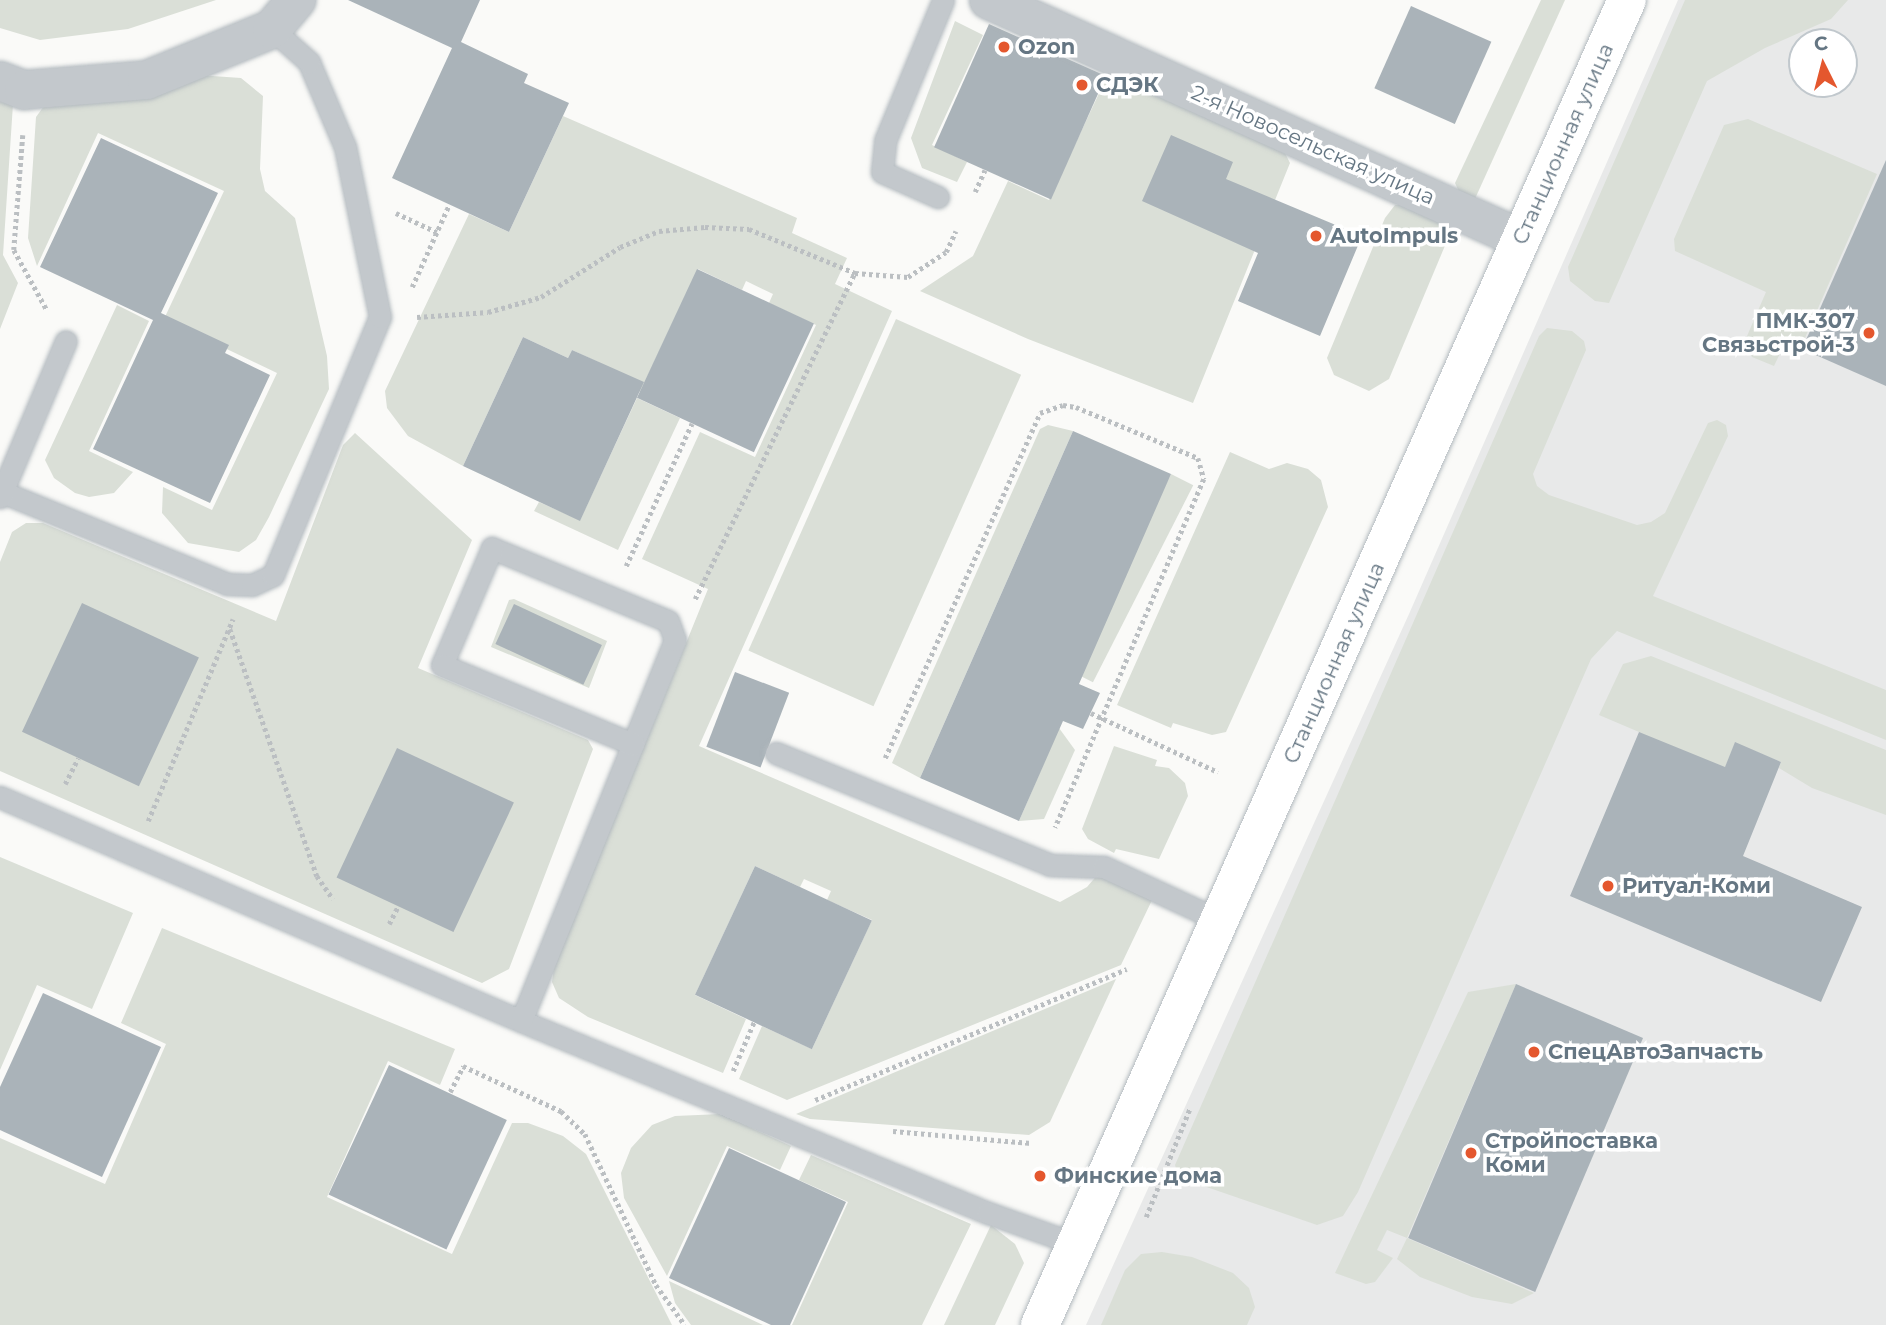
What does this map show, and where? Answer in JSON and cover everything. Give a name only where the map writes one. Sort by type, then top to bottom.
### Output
[{"type":"street","points":[[12,86],[147,80],[272,29],[296,0]]},
{"type":"street","name":"2-я Новосельская улица","points":[[989,0],[1521,239]]},
{"type":"street","name":"Станционная улица","points":[[1040,1325],[1626,0]]},
{"type":"lane","points":[[938,197],[882,172],[885,141],[943,0]]},
{"type":"lane","points":[[66,341],[1,494],[227,584],[252,585],[273,575],[389,317],[345,147],[309,62],[272,29]]},
{"type":"lane","points":[[521,1021],[633,744],[675,640],[668,621],[492,548],[442,665],[633,744]]},
{"type":"lane","points":[[776,753],[1041,861],[1104,867],[1221,920]]},
{"type":"lane","points":[[0,797],[521,1021],[988,1213],[1077,1245]]},
{"type":"path","points":[[12,86],[14,250],[66,341]]},
{"type":"path","points":[[389,317],[449,205]]},
{"type":"path","points":[[389,317],[488,312],[541,298],[620,247],[659,231],[705,226],[749,229],[855,273],[900,273]]},
{"type":"path","points":[[675,640],[855,273]]},
{"type":"path","points":[[871,791],[1040,413],[1063,405],[1198,458],[1203,472],[1201,495],[1041,861]]},
{"type":"path","points":[[612,597],[692,423]]},
{"type":"path","points":[[146,825],[230,629],[317,876],[335,903]]},
{"type":"path","points":[[1091,713],[1218,772]]},
{"type":"path","points":[[63,788],[78,758]]},
{"type":"path","points":[[386,931],[398,906]]},
{"type":"path","points":[[809,1103],[1127,969]]},
{"type":"path","points":[[730,1077],[754,1022]]},
{"type":"path","points":[[450,1092],[463,1066],[561,1111],[586,1134],[656,1285],[685,1325]]},
{"type":"path","points":[[886,1130],[1031,1143]]},
{"type":"shaded area","points":[[0,0],[216,0],[128,29],[40,40],[0,28]]},
{"type":"shaded area","points":[[1541,0],[1565,0],[1474,201],[1460,194],[1455,183]]},
{"type":"shaded area","points":[[1678,0],[1886,0],[1886,1325],[1086,1325],[1409,614]]},
{"type":"shaded area","points":[[1685,0],[1848,0],[1831,19],[1811,28],[1788,28],[1788,38],[1707,81],[1609,303],[1595,301],[1570,281],[1568,267]]},
{"type":"shaded area","points":[[955,21],[983,35],[932,145],[967,162],[957,182],[922,168],[911,138]]},
{"type":"shaded area","points":[[1109,72],[1285,153],[1290,163],[1193,403],[1028,339],[920,291],[973,256],[1008,181],[1049,200]]},
{"type":"shaded area","points":[[198,75],[241,78],[263,96],[260,169],[265,191],[295,218],[327,356],[329,389],[269,517],[256,540],[239,552],[188,543],[162,513],[163,487],[212,510],[277,373],[164,319],[224,191],[98,133],[37,266],[28,238],[36,117],[44,106]]},
{"type":"shaded area","points":[[0,99],[13,104],[3,255],[18,283],[0,329]]},
{"type":"shaded area","points":[[563,116],[797,218],[792,233],[847,258],[835,284],[892,311],[699,746],[1060,902],[1087,887],[1099,873],[1153,898],[1121,965],[787,1100],[739,1079],[762,1026],[812,1049],[872,920],[827,900],[831,891],[804,879],[800,887],[755,866],[695,995],[746,1019],[723,1073],[588,1017],[559,998],[552,982],[554,968],[708,589],[642,559],[700,432],[755,457],[816,325],[769,303],[773,294],[746,281],[742,290],[698,269],[640,392],[595,371],[598,362],[572,350],[568,358],[523,337],[463,466],[408,436],[387,408],[385,391],[469,214],[509,232]]},
{"type":"shaded area","points":[[1748,119],[1877,174],[1801,347],[1786,341],[1774,366],[1752,357],[1744,343],[1766,292],[1675,251],[1674,239],[1724,125]]},
{"type":"shaded area","points":[[1395,205],[1414,205],[1446,219],[1452,229],[1389,379],[1369,391],[1334,375],[1327,358],[1385,218]]},
{"type":"shaded area","points":[[117,305],[149,321],[89,451],[133,472],[114,493],[89,497],[75,493],[54,478],[45,460]]},
{"type":"shaded area","points":[[896,319],[1021,375],[874,706],[748,651]]},
{"type":"shaded area","points":[[1547,328],[1572,331],[1584,341],[1586,350],[1533,474],[1537,486],[1549,495],[1637,525],[1651,522],[1665,513],[1708,423],[1717,420],[1726,425],[1728,436],[1653,596],[1886,690],[1886,740],[1617,631],[1591,659],[1358,1192],[1343,1216],[1317,1225],[1189,1181],[1178,1175],[1175,1165],[1539,336]]},
{"type":"shaded area","points":[[637,398],[680,418],[618,550],[534,511],[539,502],[580,520]]},
{"type":"shaded area","points":[[1048,425],[1073,431],[920,778],[892,763],[1040,429]]},
{"type":"shaded area","points":[[355,433],[472,540],[418,668],[588,740],[593,749],[509,969],[482,983],[0,771],[0,562],[12,532],[26,523],[43,523],[276,621],[343,445]]},
{"type":"shaded area","points":[[1230,452],[1269,469],[1287,463],[1308,469],[1321,480],[1328,507],[1226,732],[1212,735],[1173,723],[1171,728],[1117,705]]},
{"type":"shaded area","points":[[1171,474],[1193,485],[1093,682],[1071,671]]},
{"type":"shaded area","points":[[514,599],[607,641],[589,688],[491,647],[509,600]]},
{"type":"shaded area","points":[[1651,656],[1886,750],[1886,815],[1812,788],[1779,768],[1781,762],[1735,743],[1697,837],[1639,732],[1599,715],[1623,664]]},
{"type":"shaded area","points":[[1059,728],[1075,750],[1044,819],[1019,821]]},
{"type":"shaded area","points":[[1114,746],[1157,760],[1155,766],[1169,768],[1185,783],[1188,796],[1159,859],[1116,849],[1114,853],[1088,839],[1082,829]]},
{"type":"shaded area","points":[[0,857],[133,913],[92,1009],[37,985],[0,1070]]},
{"type":"shaded area","points":[[162,928],[455,1049],[440,1085],[388,1061],[327,1197],[452,1254],[512,1123],[528,1123],[563,1136],[586,1154],[672,1325],[0,1325],[0,1138],[105,1184],[166,1044],[121,1023]]},
{"type":"shaded area","points":[[1116,979],[1050,1122],[1029,1135],[810,1119],[796,1114]]},
{"type":"shaded area","points":[[1516,984],[1407,1238],[1387,1230],[1377,1250],[1393,1258],[1375,1282],[1366,1284],[1335,1273],[1468,992]]},
{"type":"shaded area","points":[[721,1114],[791,1146],[780,1170],[727,1146],[667,1276],[624,1198],[621,1173],[631,1148],[652,1125],[675,1116]]},
{"type":"shaded area","points":[[811,1155],[971,1224],[922,1325],[792,1325],[848,1202],[799,1180]]},
{"type":"shaded area","points":[[991,1225],[1015,1244],[1024,1263],[995,1325],[944,1325]]},
{"type":"shaded area","points":[[1407,1238],[1534,1293],[1512,1304],[1472,1297],[1420,1277],[1397,1259]]},
{"type":"shaded area","points":[[1162,1252],[1192,1257],[1233,1273],[1249,1288],[1255,1307],[1247,1325],[1101,1325],[1125,1270],[1141,1254]]},
{"type":"shaded area","points":[[669,1281],[763,1325],[691,1325],[675,1303]]},
{"type":"building","points":[[348,0],[480,0],[461,42],[528,74],[524,83],[569,103],[509,232],[392,178],[452,48]]},
{"type":"building","points":[[1411,6],[1491,42],[1455,124],[1374,88]]},
{"type":"building","points":[[989,24],[1106,76],[1051,199],[934,147]]},
{"type":"building","points":[[1171,135],[1233,162],[1226,179],[1362,236],[1320,336],[1238,301],[1258,253],[1142,201]]},
{"type":"building","points":[[101,138],[218,193],[161,313],[229,345],[225,353],[270,375],[210,503],[93,449],[153,320],[40,267]]},
{"type":"building","points":[[1886,160],[1886,386],[1802,349]]},
{"type":"building","points":[[697,269],[814,324],[754,452],[637,398]]},
{"type":"building","points":[[523,337],[568,358],[572,350],[644,382],[580,521],[463,466]]},
{"type":"building","points":[[1073,431],[1171,474],[1079,684],[1100,693],[1083,729],[1063,721],[1019,821],[920,778]]},
{"type":"building","points":[[82,603],[199,658],[139,786],[22,732]]},
{"type":"building","points":[[514,604],[602,645],[583,685],[495,644]]},
{"type":"building","points":[[735,672],[789,693],[760,767],[706,747]]},
{"type":"building","points":[[1639,732],[1725,767],[1735,742],[1781,762],[1743,856],[1862,907],[1821,1002],[1570,896]]},
{"type":"building","points":[[397,748],[514,803],[453,932],[337,878]]},
{"type":"building","points":[[755,866],[872,921],[812,1049],[695,995]]},
{"type":"building","points":[[1516,984],[1643,1038],[1535,1292],[1408,1238]]},
{"type":"building","points":[[43,993],[161,1047],[102,1177],[0,1130],[0,1087]]},
{"type":"building","points":[[389,1065],[507,1120],[446,1250],[329,1195]]},
{"type":"building","points":[[729,1148],[846,1202],[790,1325],[771,1325],[669,1278]]},
{"type":"place","name":"Ozon","points":[[1004,47]]},
{"type":"place","name":"СДЭК","points":[[1082,85]]},
{"type":"place","name":"AutoImpuls","points":[[1316,236]]},
{"type":"place","name":"ПМК-307 Связьстрой-3","points":[[1869,333]]},
{"type":"place","name":"Ритуал-Коми","points":[[1608,886]]},
{"type":"place","name":"СпецАвтоЗапчасть","points":[[1534,1052]]},
{"type":"place","name":"Стройпоставка Коми","points":[[1471,1153]]},
{"type":"place","name":"Финские дома","points":[[1040,1176]]}]
